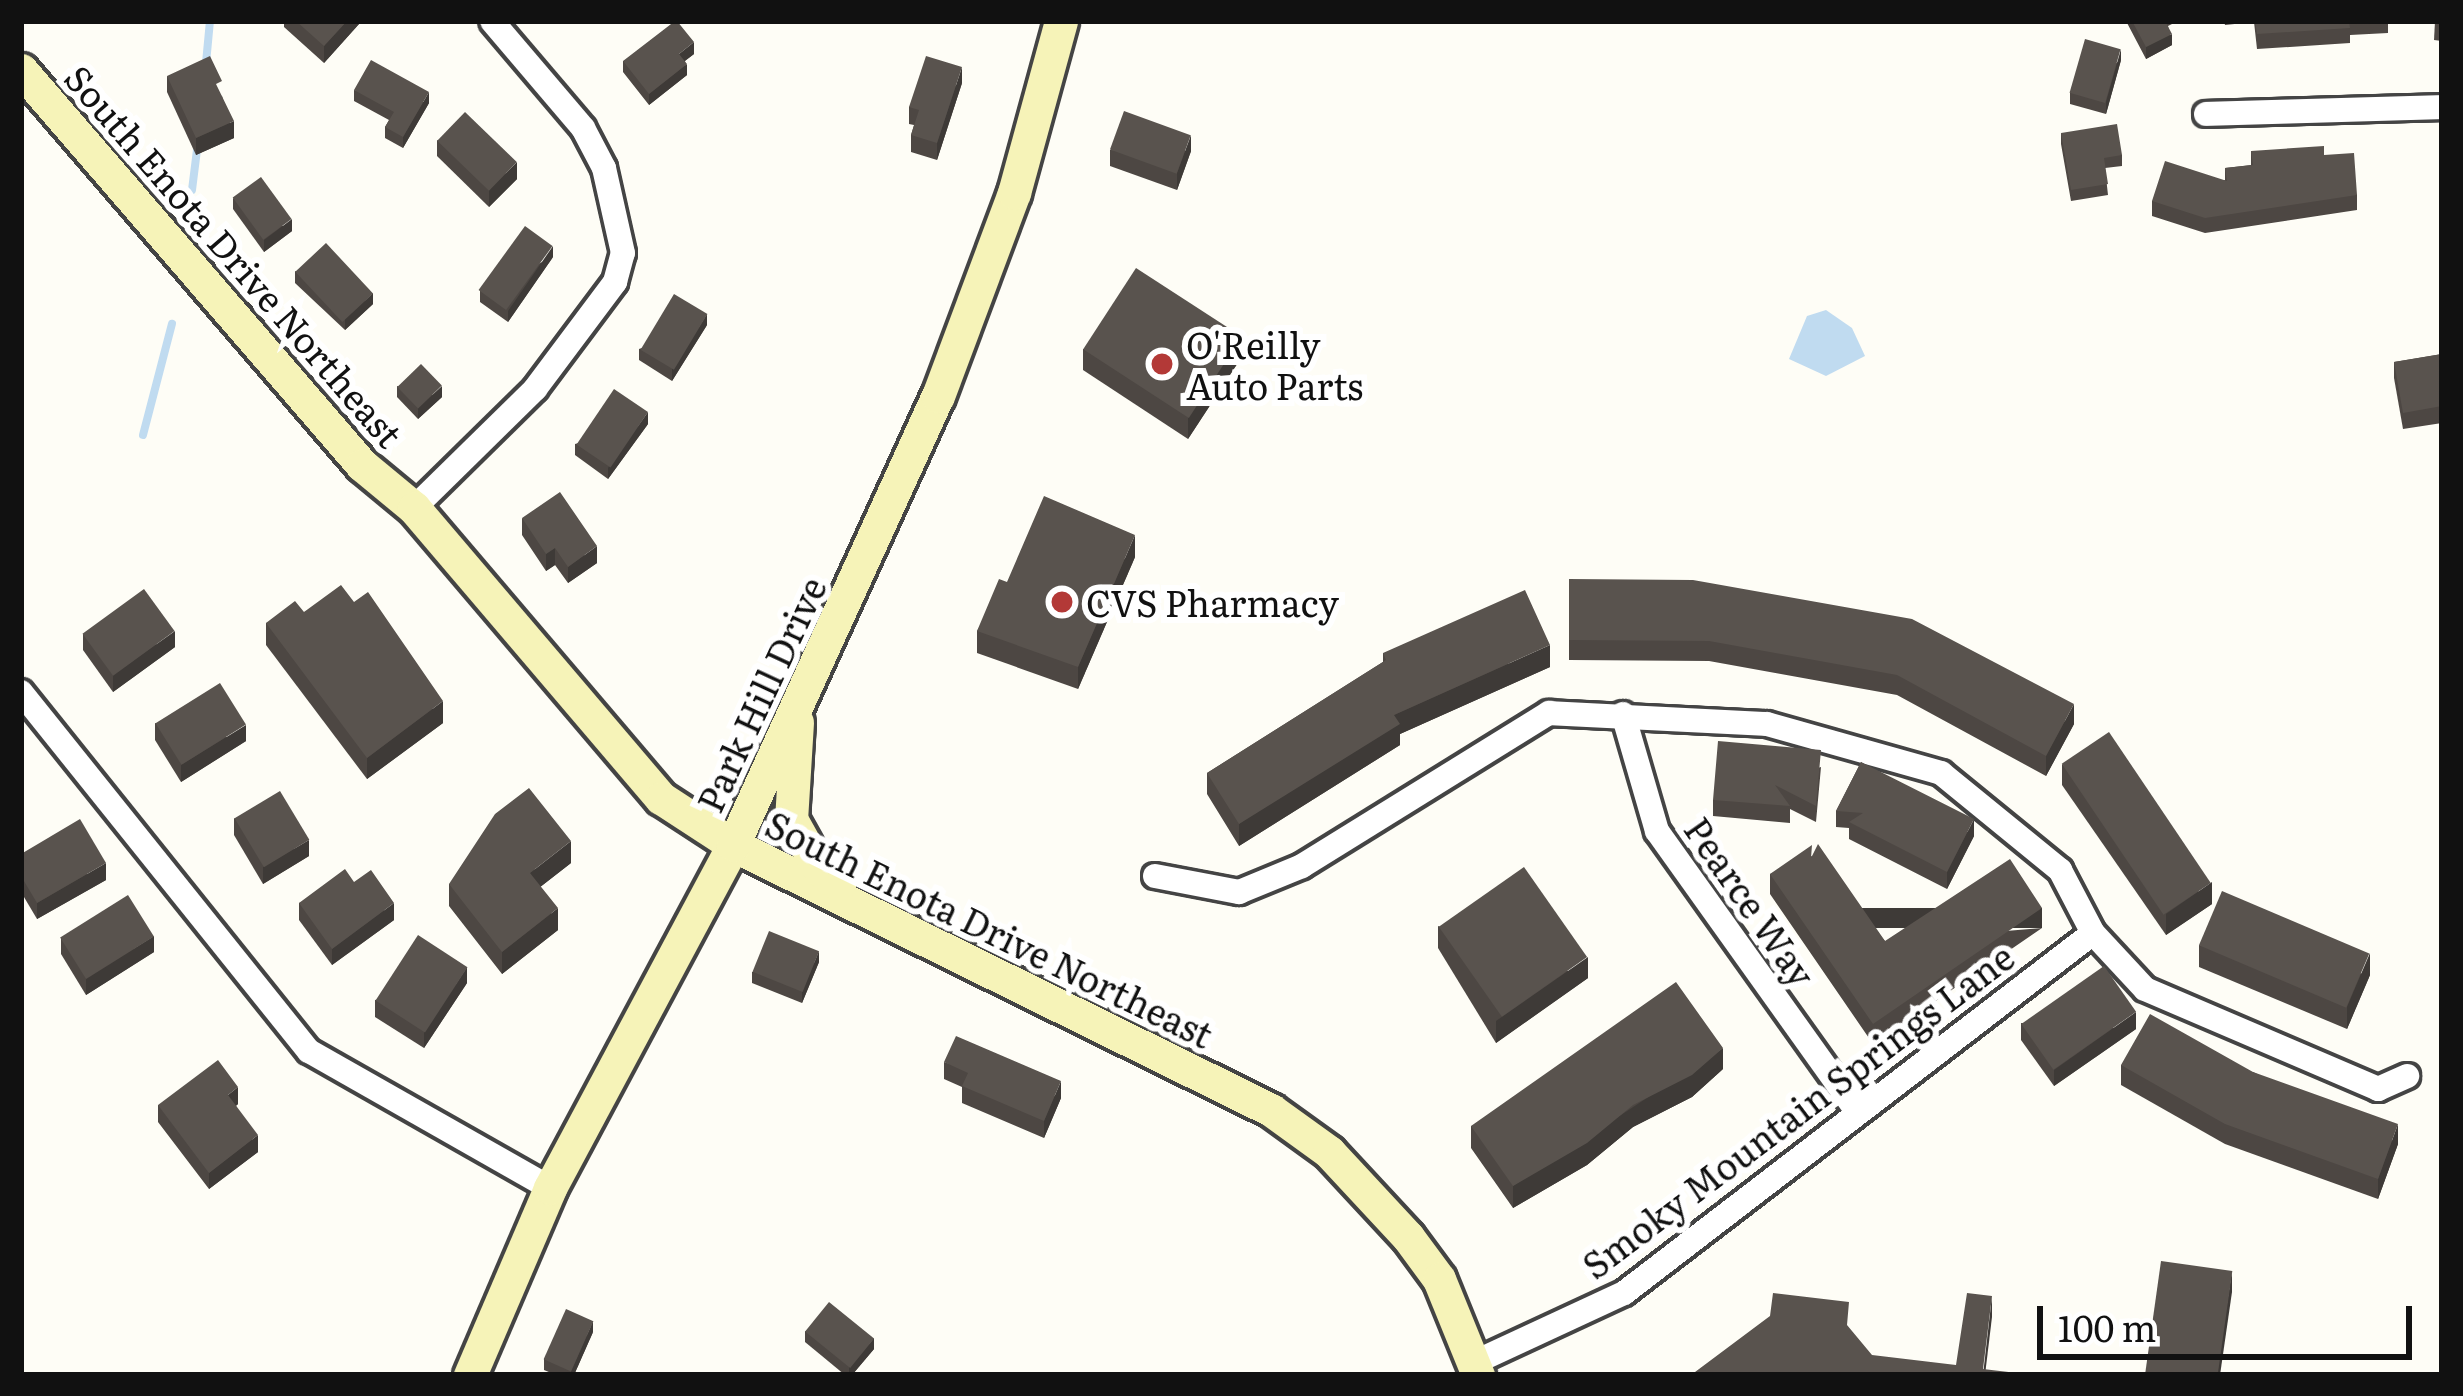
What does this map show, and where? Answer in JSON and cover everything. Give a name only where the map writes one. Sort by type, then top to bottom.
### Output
[{"type":"main road","name":"Park Hill Drive","points":[[478,1372],[550,1188],[733,845],[938,396],[1014,193],[1061,21]]},
{"type":"main road","name":"South Enota Drive Northeast","points":[[21,70],[362,465],[414,508],[661,798],[733,845],[1271,1110],[1329,1152],[1439,1279],[1476,1369]]},
{"type":"main road","points":[[797,710],[790,819],[818,869],[869,908]]},
{"type":"street","points":[[414,508],[535,389],[615,282],[623,253],[604,168],[584,128],[492,21]]},
{"type":"street","points":[[2206,114],[2442,107]]},
{"type":"street","points":[[21,692],[309,1051],[550,1188]]},
{"type":"street","points":[[1155,876],[1239,892],[1302,866],[1549,712],[1767,724],[1941,773],[2060,870],[2093,933],[2145,989],[2281,1053],[2378,1089],[2407,1076]]},
{"type":"street","name":"Pearce Way","points":[[1623,714],[1657,831],[1857,1112]]},
{"type":"street","name":"Smoky Mountain Springs Lane","points":[[1476,1369],[1624,1293],[2093,933]]},
{"type":"water","points":[[1826,310],[1852,328],[1865,356],[1826,376],[1789,359],[1807,316]]},
{"type":"building","points":[[296,21],[347,21],[324,46]]},
{"type":"building","points":[[675,21],[694,42],[679,54],[687,64],[649,94],[623,61]]},
{"type":"building","points":[[2132,21],[2165,21],[2172,34],[2146,47]]},
{"type":"building","points":[[2255,21],[2349,21],[2350,28],[2257,34]]},
{"type":"building","points":[[2085,39],[2121,49],[2105,103],[2070,93]]},
{"type":"building","points":[[210,56],[222,81],[216,84],[234,121],[196,138],[167,76]]},
{"type":"building","points":[[926,56],[962,67],[937,143],[911,135],[919,110],[909,107]]},
{"type":"building","points":[[371,60],[429,92],[403,137],[385,127],[394,112],[354,90]]},
{"type":"building","points":[[1124,111],[1191,135],[1177,174],[1110,150]]},
{"type":"building","points":[[465,112],[517,162],[489,191],[437,141]]},
{"type":"building","points":[[2117,124],[2122,155],[2104,158],[2108,184],[2071,190],[2061,133]]},
{"type":"building","points":[[2324,146],[2324,155],[2354,153],[2357,195],[2205,218],[2152,201],[2165,161],[2227,181],[2225,168],[2253,165],[2251,151]]},
{"type":"building","points":[[261,177],[292,219],[263,240],[233,198]]},
{"type":"building","points":[[525,226],[553,246],[506,310],[479,290]]},
{"type":"building","points":[[326,243],[373,293],[342,322],[295,272]]},
{"type":"building","name":"O'Reilly Auto Parts","points":[[1136,268],[1242,337],[1189,418],[1083,349]]},
{"type":"building","points":[[674,294],[707,314],[674,370],[641,350]]},
{"type":"building","points":[[2442,354],[2442,406],[2403,413],[2394,362]]},
{"type":"building","points":[[421,364],[442,386],[418,409],[397,387]]},
{"type":"building","points":[[614,389],[648,412],[611,467],[577,445]]},
{"type":"building","points":[[560,492],[597,546],[568,567],[555,548],[546,554],[522,518]]},
{"type":"building","name":"CVS Pharmacy","points":[[1044,496],[1135,535],[1078,667],[977,631],[999,579],[1007,582]]},
{"type":"building","points":[[1569,579],[1693,580],[1912,619],[2074,704],[2046,756],[1897,675],[1709,641],[1569,640]]},
{"type":"building","points":[[341,585],[354,602],[368,592],[443,701],[367,758],[266,623],[295,601],[304,612]]},
{"type":"building","points":[[144,589],[175,631],[113,676],[83,634]]},
{"type":"building","points":[[1525,590],[1550,645],[1394,715],[1400,724],[1239,824],[1207,773],[1386,660],[1383,653]]},
{"type":"building","points":[[220,683],[246,725],[182,765],[156,723]]},
{"type":"building","points":[[2109,732],[2211,883],[2164,915],[2062,764]]},
{"type":"building","points":[[1718,741],[1821,750],[1816,806],[1775,785],[1790,806],[1713,800]]},
{"type":"building","points":[[1861,762],[1974,819],[1947,872],[1849,822],[1863,813],[1836,811]]},
{"type":"building","points":[[529,788],[571,841],[530,873],[558,908],[502,952],[449,884],[495,814]]},
{"type":"building","points":[[280,791],[309,840],[264,867],[235,818]]},
{"type":"building","points":[[80,819],[106,863],[37,903],[21,876],[21,854]]},
{"type":"building","points":[[1818,844],[1885,941],[2010,859],[2042,908],[1873,1024],[1770,874],[1812,845],[1811,858]]},
{"type":"building","points":[[1524,867],[1587,957],[1502,1017],[1439,927]]},
{"type":"building","points":[[345,869],[354,882],[371,870],[394,903],[332,949],[299,903]]},
{"type":"building","points":[[2222,891],[2369,954],[2346,1008],[2199,945]]},
{"type":"building","points":[[128,895],[154,937],[86,979],[60,937]]},
{"type":"building","points":[[769,931],[819,951],[803,992],[753,972]]},
{"type":"building","points":[[418,935],[467,967],[425,1033],[376,1000]]},
{"type":"building","points":[[2104,966],[2136,1012],[2053,1070],[2021,1024]]},
{"type":"building","points":[[1676,982],[1723,1048],[1692,1075],[1633,1105],[1587,1143],[1513,1186],[1471,1126]]},
{"type":"building","points":[[2150,1014],[2253,1072],[2398,1124],[2378,1179],[2225,1124],[2121,1065]]},
{"type":"building","points":[[956,1036],[1061,1081],[1044,1121],[962,1086],[968,1073],[944,1062]]},
{"type":"building","points":[[218,1060],[238,1087],[228,1095],[258,1135],[209,1173],[158,1105]]},
{"type":"building","points":[[2161,1261],[2232,1271],[2218,1375],[2145,1375]]},
{"type":"building","points":[[1773,1293],[1849,1302],[1847,1325],[1872,1355],[1956,1365],[1967,1293],[1992,1296],[1983,1369],[2034,1375],[1691,1375],[1770,1316]]},
{"type":"building","points":[[829,1302],[874,1339],[850,1368],[805,1332]]},
{"type":"building","points":[[566,1309],[593,1321],[571,1371],[544,1359]]},
{"type":"waterway","points":[[206,63],[210,21]]},
{"type":"waterway","points":[[192,190],[197,150]]},
{"type":"waterway","points":[[143,435],[172,324]]},
{"type":"place","name":"O'Reilly Auto Parts","points":[[1162,364]]},
{"type":"place","name":"CVS Pharmacy","points":[[1062,602]]}]
